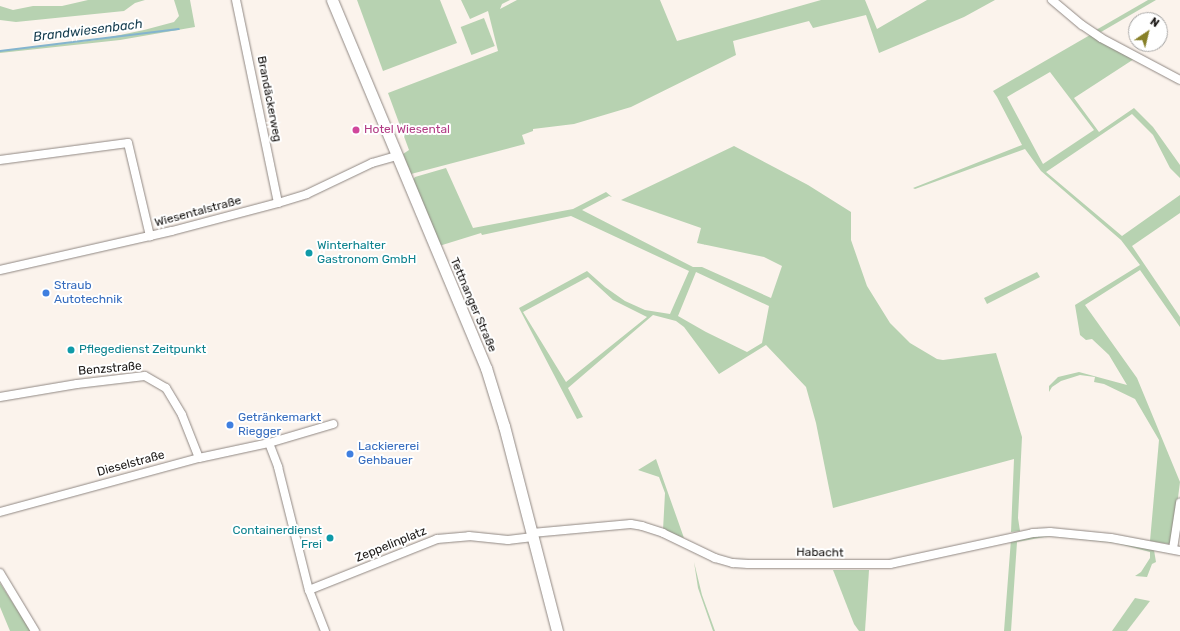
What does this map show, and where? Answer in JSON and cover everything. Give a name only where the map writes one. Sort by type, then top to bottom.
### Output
[{"type":"main road","name":"Tettnanger Straße","points":[[332,0],[486,368],[504,426],[557,631]]},
{"type":"street","name":"Brandäckerweg","points":[[236,0],[278,203]]},
{"type":"street","points":[[1052,0],[1082,25],[1101,38],[1180,80]]},
{"type":"street","points":[[0,160],[128,143],[150,236]]},
{"type":"street","name":"Wiesentalstraße","points":[[0,270],[150,236],[278,203],[307,194],[372,164],[396,156]]},
{"type":"street","name":"Benzstraße","points":[[0,397],[77,384],[145,376],[166,388],[182,415],[199,458]]},
{"type":"street","name":"Dieselstraße","points":[[0,512],[199,458],[269,443],[333,424]]},
{"type":"street","points":[[269,443],[278,467],[309,590],[325,631]]},
{"type":"street","points":[[1177,550],[1180,503]]},
{"type":"street","name":"Habacht","points":[[532,535],[631,524],[663,532],[715,558],[733,563],[847,565],[890,564],[1033,533],[1072,533],[1111,538],[1177,550]]},
{"type":"street","name":"Zeppelinplatz","points":[[309,590],[437,539],[469,536],[508,540],[532,535]]},
{"type":"street","points":[[0,573],[35,631]]},
{"type":"green space","points":[[88,0],[145,0],[135,3],[124,11],[16,22],[0,20],[0,6],[13,10],[33,6],[62,6]]},
{"type":"green space","points":[[174,0],[190,0],[195,27],[120,40],[0,53],[0,51],[96,40],[174,22],[179,16]]},
{"type":"green space","points":[[357,0],[440,0],[457,43],[383,71]]},
{"type":"green space","points":[[461,0],[510,0],[502,4],[500,9],[517,0],[660,0],[677,41],[821,0],[865,0],[877,29],[927,0],[995,0],[964,17],[879,53],[866,15],[813,28],[809,21],[733,41],[736,55],[631,107],[574,124],[533,129],[533,131],[522,135],[525,144],[411,174],[403,154],[409,150],[388,93],[498,51],[488,11],[470,19]]},
{"type":"green space","points":[[1148,0],[1156,0],[1135,12],[1128,12],[1128,16],[1101,32],[1096,30]]},
{"type":"green space","points":[[484,18],[495,46],[471,55],[461,27]]},
{"type":"green space","points":[[1090,35],[1134,59],[1074,98],[1099,132],[1134,108],[1153,127],[1180,165],[1180,178],[1170,168],[1153,135],[1132,114],[1046,172],[1122,236],[1180,195],[1180,213],[1132,246],[1180,317],[1180,327],[1140,270],[1085,305],[1137,378],[1180,482],[1173,537],[1169,544],[1150,541],[1159,440],[1135,399],[1104,384],[1094,382],[1095,377],[1080,375],[1061,381],[1052,387],[1049,392],[1049,386],[1058,377],[1079,372],[1127,385],[1109,355],[1092,339],[1086,340],[1080,335],[1075,305],[1140,265],[1121,240],[1041,171],[1025,149],[915,189],[913,188],[1022,145],[993,91]],"holes":[[[1050,72],[1094,130],[1043,164],[1007,97]]]},
{"type":"green space","points":[[734,146],[808,185],[851,212],[851,240],[867,286],[890,323],[910,343],[937,359],[943,360],[996,353],[1022,437],[1018,518],[1020,531],[1011,532],[1014,459],[833,508],[816,423],[806,387],[766,345],[719,374],[684,327],[676,321],[653,315],[568,388],[583,417],[577,419],[519,308],[587,271],[605,287],[625,301],[645,310],[670,314],[689,271],[571,216],[482,235],[481,233],[439,246],[413,180],[415,177],[446,168],[473,228],[573,209],[606,192],[612,197],[609,196],[582,210],[693,267],[702,267],[771,298],[782,266],[764,257],[697,243],[701,228],[621,200]],"holes":[[[696,272],[769,306],[762,343],[747,352],[706,332],[678,316]],[[588,277],[613,300],[647,317],[566,382],[523,312]]]},
{"type":"green space","points":[[1037,272],[1040,277],[987,304],[984,298]]},
{"type":"green space","points":[[656,459],[684,538],[663,530],[665,493],[659,477],[638,470]]},
{"type":"green space","points":[[1054,534],[1144,546],[1154,550],[1156,562],[1152,564],[1147,577],[1135,576],[1141,572],[1150,558],[1150,552],[1116,543],[1050,536],[1017,542],[1011,631],[1004,631],[1011,539],[1033,535]]},
{"type":"green space","points":[[694,562],[702,595],[715,631],[713,631],[698,588]]},
{"type":"green space","points":[[833,570],[869,570],[865,631],[859,631],[854,624]]},
{"type":"green space","points":[[0,583],[31,631],[10,631],[0,607]]},
{"type":"green space","points":[[1135,598],[1150,601],[1127,631],[1112,631]]},
{"type":"waterway","name":"Brandwiesenbach","points":[[0,51],[179,29]]},
{"type":"place","name":"Hotel Wiesental","points":[[356,130]]},
{"type":"place","name":"Winterhalter Gastronom GmbH","points":[[309,253]]},
{"type":"place","name":"Straub Autotechnik","points":[[46,293]]},
{"type":"place","name":"Pflegedienst Zeitpunkt","points":[[71,350]]},
{"type":"place","name":"Getränkemarkt Riegger","points":[[230,425]]},
{"type":"place","name":"Lackiererei Gehbauer","points":[[350,454]]},
{"type":"place","name":"Containerdienst Frei","points":[[330,538]]}]
